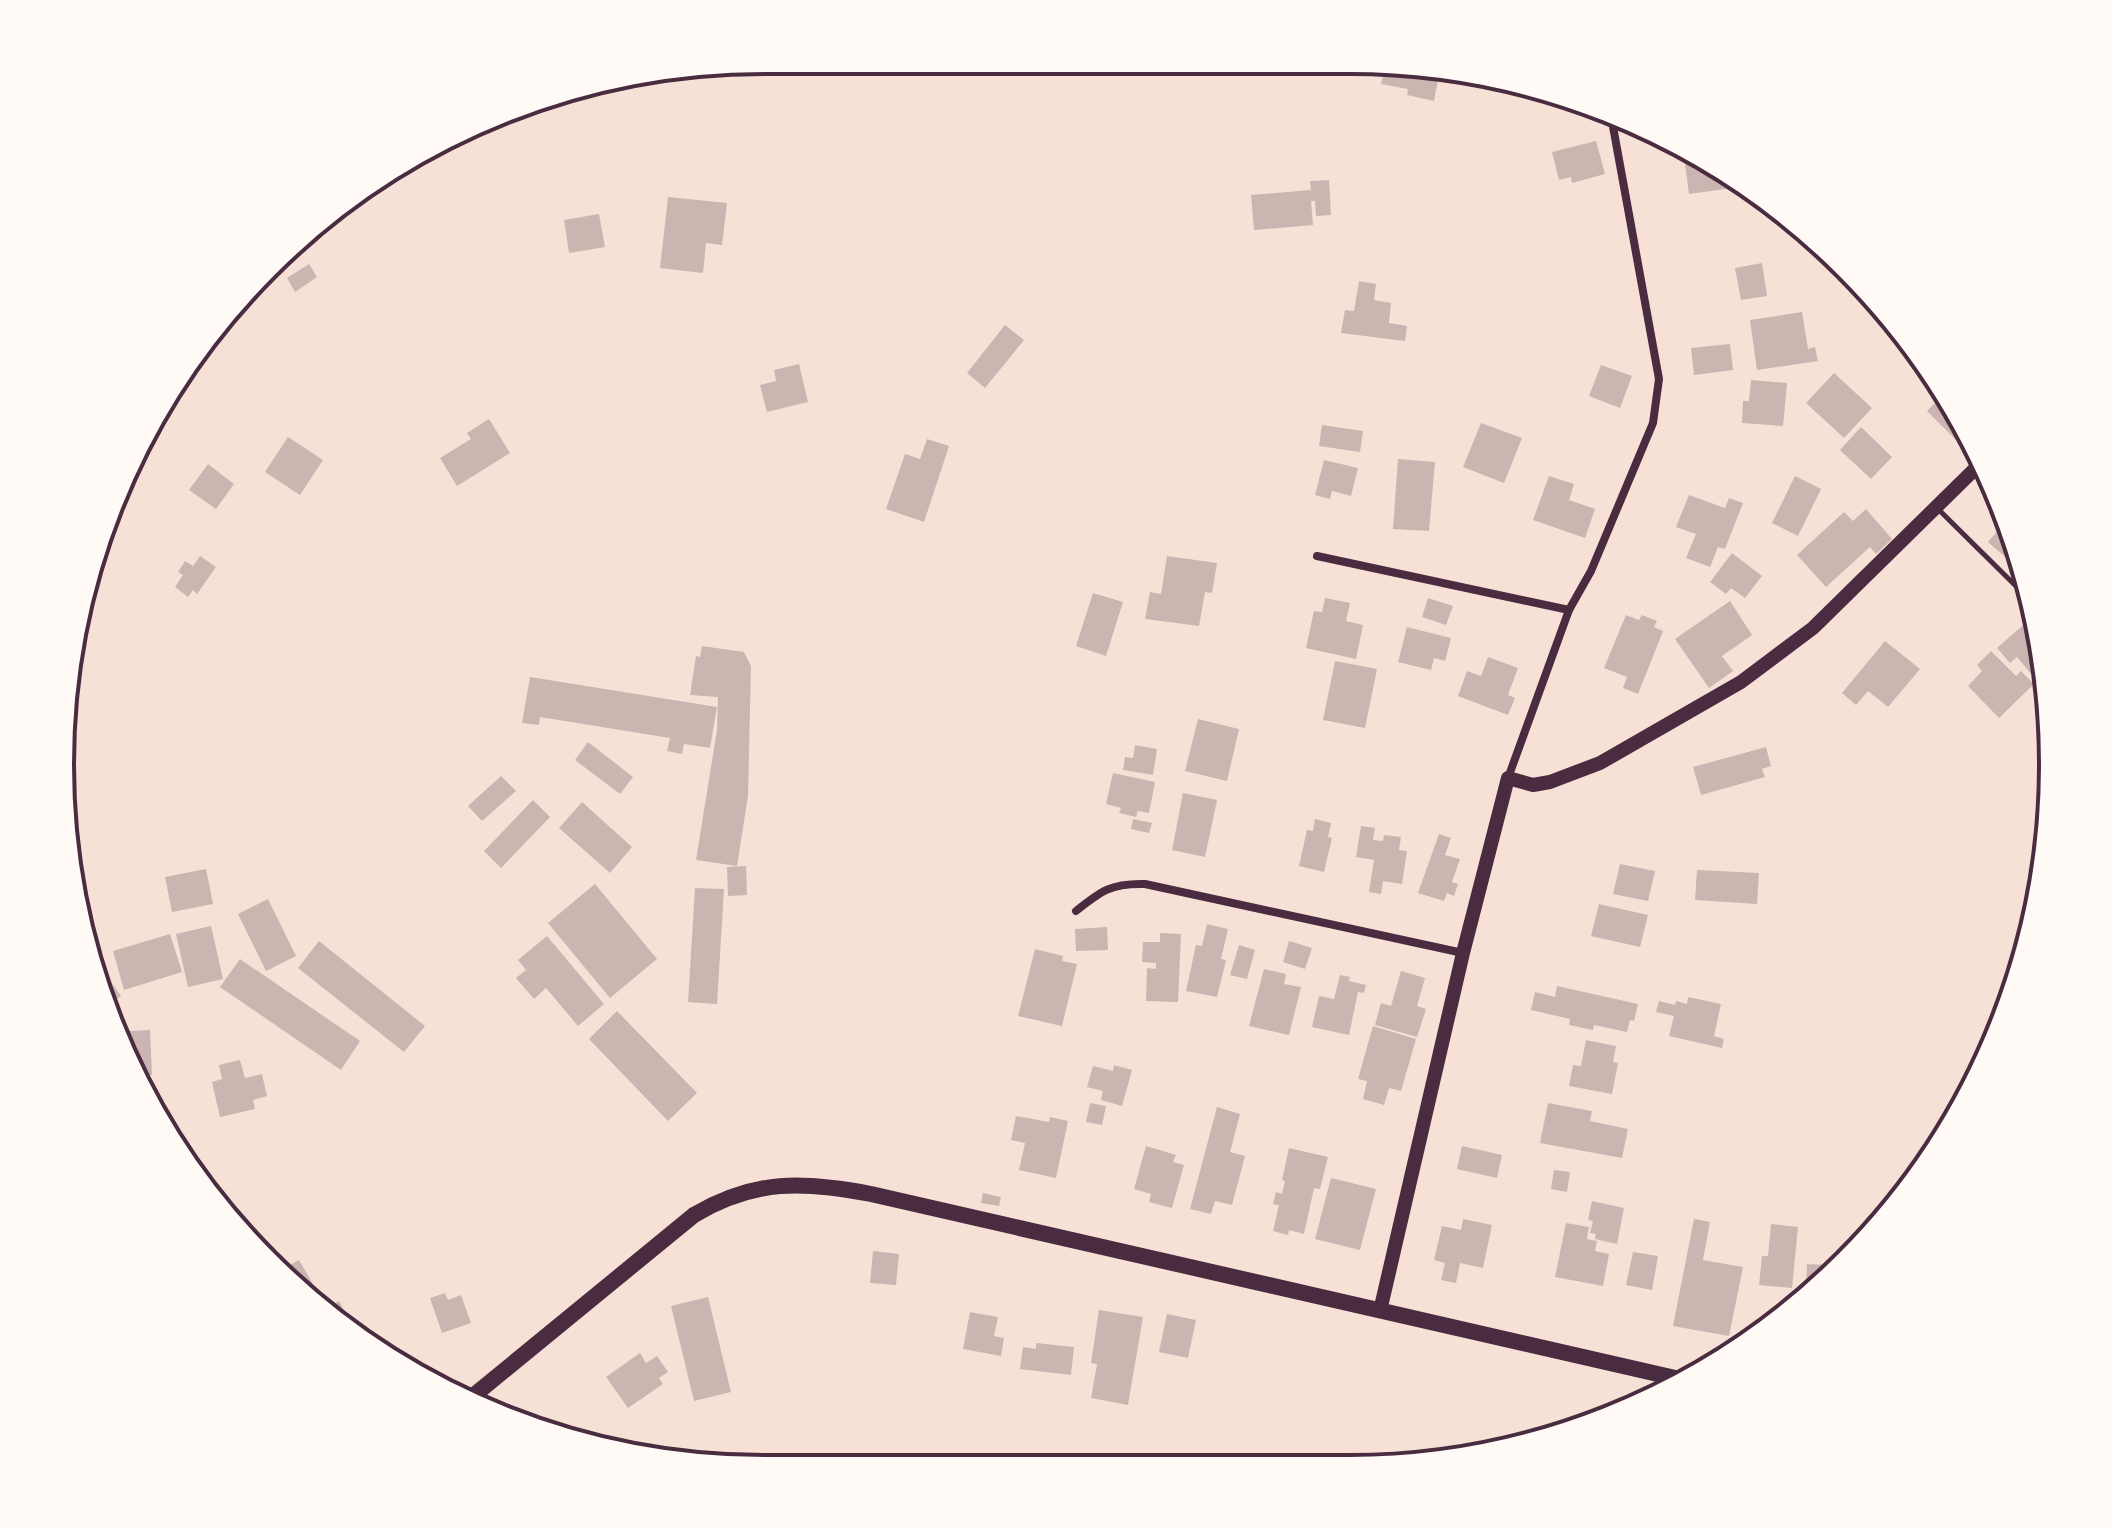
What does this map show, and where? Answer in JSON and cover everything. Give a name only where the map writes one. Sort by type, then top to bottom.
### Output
[{"type":"main road","points":[[478,1392],[694,1215],[718,1200],[771,1186],[834,1187],[871,1194],[1668,1376]]},
{"type":"street","points":[[1380,1311],[1463,953],[1508,778],[1569,610],[1591,571],[1653,423],[1659,379],[1613,127]]},
{"type":"street","points":[[1508,778],[1533,785],[1550,782],[1600,763],[1741,682],[1813,628],[1973,471]]},
{"type":"street","points":[[1317,556],[1569,610]]},
{"type":"street","points":[[1076,911],[1103,890],[1123,883],[1145,884],[1463,953]]},
{"type":"lane","points":[[1937,508],[2015,585]]},
{"type":"building","points":[[1383,75],[1438,80],[1434,101],[1407,95],[1408,89],[1381,84]]},
{"type":"building","points":[[1596,141],[1605,174],[1572,183],[1571,177],[1559,180],[1552,152]]},
{"type":"building","points":[[1685,162],[1729,188],[1689,194]]},
{"type":"building","points":[[1329,180],[1331,215],[1316,216],[1315,201],[1311,201],[1313,225],[1254,230],[1251,195],[1311,190],[1310,181]]},
{"type":"building","points":[[668,197],[727,203],[722,245],[706,243],[703,273],[660,268]]},
{"type":"building","points":[[599,214],[605,247],[569,253],[564,220]]},
{"type":"building","points":[[1762,263],[1767,296],[1741,300],[1735,268]]},
{"type":"building","points":[[309,264],[317,277],[295,292],[287,278]]},
{"type":"building","points":[[1359,281],[1376,284],[1374,300],[1391,303],[1389,323],[1407,326],[1405,341],[1341,333],[1345,310],[1354,311]]},
{"type":"building","points":[[1802,312],[1808,349],[1815,347],[1818,361],[1757,370],[1750,320]]},
{"type":"building","points":[[1005,325],[1024,340],[985,388],[967,373]]},
{"type":"building","points":[[1730,344],[1733,370],[1694,375],[1691,348]]},
{"type":"building","points":[[799,364],[808,402],[767,412],[760,385],[776,381],[774,370]]},
{"type":"building","points":[[1601,365],[1632,376],[1620,408],[1589,396]]},
{"type":"building","points":[[1834,373],[1872,408],[1844,438],[1806,403]]},
{"type":"building","points":[[1751,380],[1787,383],[1783,426],[1742,423],[1743,401],[1749,401]]},
{"type":"building","points":[[1936,402],[1959,443],[1927,411]]},
{"type":"building","points":[[489,419],[510,453],[457,486],[440,458],[471,439],[467,433]]},
{"type":"building","points":[[1481,423],[1522,438],[1504,483],[1463,467]]},
{"type":"building","points":[[1322,425],[1363,431],[1360,452],[1319,446]]},
{"type":"building","points":[[1861,427],[1892,457],[1871,479],[1840,450]]},
{"type":"building","points":[[288,437],[323,460],[300,495],[265,472]]},
{"type":"building","points":[[927,439],[949,446],[924,522],[886,509],[905,454],[920,459]]},
{"type":"building","points":[[1398,459],[1435,462],[1429,531],[1393,529]]},
{"type":"building","points":[[1324,460],[1358,468],[1351,496],[1332,491],[1330,499],[1315,495]]},
{"type":"building","points":[[208,464],[234,484],[216,509],[189,490]]},
{"type":"building","points":[[1549,476],[1574,484],[1569,500],[1595,509],[1585,538],[1533,520]]},
{"type":"building","points":[[1795,476],[1821,489],[1798,536],[1772,523]]},
{"type":"building","points":[[1689,495],[1725,508],[1729,498],[1743,503],[1725,549],[1718,547],[1710,567],[1686,558],[1696,534],[1676,527]]},
{"type":"building","points":[[1866,509],[1892,539],[1876,554],[1870,547],[1826,587],[1797,555],[1844,512],[1853,521]]},
{"type":"building","points":[[1998,531],[2007,558],[1988,542]]},
{"type":"building","points":[[1732,553],[1762,576],[1745,598],[1731,588],[1726,594],[1710,582]]},
{"type":"building","points":[[200,556],[216,567],[197,594],[193,590],[188,597],[175,587],[183,575],[178,572],[185,561],[193,566]]},
{"type":"building","points":[[1167,556],[1217,563],[1212,593],[1205,592],[1199,626],[1145,619],[1150,592],[1161,594]]},
{"type":"building","points":[[1093,593],[1123,602],[1106,656],[1076,646]]},
{"type":"building","points":[[1325,598],[1350,603],[1346,621],[1363,625],[1356,659],[1306,648],[1314,611],[1322,612]]},
{"type":"building","points":[[1428,598],[1453,606],[1446,625],[1422,617]]},
{"type":"building","points":[[1730,601],[1752,635],[1722,656],[1733,671],[1709,688],[1675,639]]},
{"type":"building","points":[[1626,615],[1639,620],[1642,615],[1657,621],[1654,627],[1663,631],[1638,694],[1623,688],[1627,677],[1604,668]]},
{"type":"building","points":[[2024,624],[2033,677],[2017,657],[2010,663],[1997,648]]},
{"type":"building","points":[[1407,627],[1451,638],[1445,661],[1434,658],[1431,670],[1398,662]]},
{"type":"building","points":[[1885,641],[1920,669],[1888,707],[1868,691],[1856,705],[1842,693]]},
{"type":"building","points":[[702,646],[744,652],[751,666],[748,796],[737,866],[696,860],[717,730],[718,697],[690,695],[696,656],[700,657]]},
{"type":"building","points":[[1991,651],[2016,676],[2021,671],[2034,684],[1999,718],[1968,686],[1982,671],[1977,665]]},
{"type":"building","points":[[1488,657],[1518,668],[1508,695],[1515,698],[1508,715],[1458,696],[1467,671],[1481,676]]},
{"type":"building","points":[[1335,661],[1377,669],[1365,728],[1323,720]]},
{"type":"building","points":[[530,677],[717,707],[710,748],[684,744],[682,754],[667,751],[670,738],[540,717],[539,725],[522,723]]},
{"type":"building","points":[[1198,719],[1239,729],[1227,781],[1185,771]]},
{"type":"building","points":[[588,742],[633,777],[620,794],[575,760]]},
{"type":"building","points":[[1135,745],[1157,749],[1153,775],[1123,770],[1125,757],[1133,758]]},
{"type":"building","points":[[1766,747],[1771,766],[1762,769],[1765,777],[1701,795],[1693,767]]},
{"type":"building","points":[[1113,773],[1155,782],[1149,813],[1138,811],[1136,817],[1119,813],[1121,808],[1106,804]]},
{"type":"building","points":[[501,776],[516,791],[482,821],[468,806]]},
{"type":"building","points":[[1183,793],[1217,800],[1205,857],[1172,850]]},
{"type":"building","points":[[533,800],[550,817],[501,868],[484,851]]},
{"type":"building","points":[[582,802],[632,847],[610,873],[559,828]]},
{"type":"building","points":[[1133,819],[1152,823],[1149,833],[1131,829]]},
{"type":"building","points":[[1315,819],[1331,823],[1328,837],[1332,838],[1324,872],[1299,866],[1307,830],[1313,831]]},
{"type":"building","points":[[1361,826],[1375,828],[1373,840],[1383,841],[1384,835],[1401,837],[1399,850],[1407,851],[1402,884],[1383,881],[1381,894],[1369,892],[1374,860],[1356,857]]},
{"type":"building","points":[[1439,834],[1451,838],[1445,855],[1460,859],[1452,882],[1458,884],[1454,896],[1447,893],[1444,901],[1418,893]]},
{"type":"building","points":[[1620,864],[1655,871],[1648,901],[1613,894]]},
{"type":"building","points":[[746,866],[747,895],[728,896],[727,867]]},
{"type":"building","points":[[206,869],[213,904],[172,912],[165,877]]},
{"type":"building","points":[[1697,870],[1759,873],[1757,904],[1695,900]]},
{"type":"building","points":[[595,884],[657,959],[610,998],[548,923]]},
{"type":"building","points":[[695,888],[724,889],[717,1004],[688,1002]]},
{"type":"building","points":[[268,899],[296,956],[266,971],[238,914]]},
{"type":"building","points":[[1599,904],[1648,915],[1640,947],[1591,936]]},
{"type":"building","points":[[1207,924],[1228,929],[1221,959],[1226,960],[1217,997],[1186,991],[1196,945],[1202,946]]},
{"type":"building","points":[[211,926],[223,979],[188,987],[176,934]]},
{"type":"building","points":[[1107,927],[1108,950],[1076,951],[1075,929]]},
{"type":"building","points":[[1160,933],[1181,934],[1178,1002],[1146,1001],[1147,968],[1156,969],[1156,963],[1142,962],[1143,942],[1160,942]]},
{"type":"building","points":[[170,934],[182,972],[124,990],[113,951]]},
{"type":"building","points":[[547,936],[604,1004],[578,1026],[546,988],[534,999],[516,978],[526,970],[518,960]]},
{"type":"building","points":[[319,941],[425,1026],[404,1052],[298,968]]},
{"type":"building","points":[[1289,941],[1312,948],[1305,969],[1283,962]]},
{"type":"building","points":[[1239,945],[1255,950],[1247,979],[1230,975]]},
{"type":"building","points":[[1035,949],[1063,956],[1062,961],[1077,964],[1062,1026],[1018,1016]]},
{"type":"building","points":[[240,959],[360,1041],[341,1070],[220,987]]},
{"type":"building","points":[[1264,969],[1286,974],[1284,984],[1301,987],[1289,1035],[1249,1026]]},
{"type":"building","points":[[1401,971],[1425,978],[1417,1006],[1426,1009],[1417,1037],[1375,1025],[1381,1003],[1391,1006]]},
{"type":"building","points":[[1340,975],[1366,985],[1364,993],[1358,992],[1349,1035],[1312,1027],[1319,996],[1334,999]]},
{"type":"building","points":[[110,983],[121,996],[116,999],[111,986]]},
{"type":"building","points":[[1557,986],[1638,1004],[1634,1021],[1630,1020],[1627,1032],[1594,1025],[1593,1030],[1569,1025],[1570,1019],[1531,1010],[1535,992],[1555,997]]},
{"type":"building","points":[[1688,997],[1721,1004],[1714,1036],[1724,1039],[1722,1048],[1669,1036],[1674,1016],[1656,1012],[1659,1001],[1687,1004]]},
{"type":"building","points":[[617,1011],[697,1093],[668,1121],[589,1039]]},
{"type":"building","points":[[1373,1026],[1416,1039],[1401,1091],[1389,1088],[1384,1105],[1363,1099],[1367,1081],[1358,1079]]},
{"type":"building","points":[[150,1030],[152,1075],[148,1075],[145,1070],[128,1031]]},
{"type":"building","points":[[1586,1040],[1616,1046],[1613,1062],[1618,1063],[1612,1094],[1569,1086],[1573,1065],[1581,1066]]},
{"type":"building","points":[[240,1060],[245,1078],[262,1074],[267,1096],[253,1100],[255,1109],[220,1117],[212,1082],[222,1079],[219,1065]]},
{"type":"building","points":[[1114,1065],[1132,1070],[1122,1106],[1101,1100],[1103,1091],[1087,1087],[1093,1066],[1113,1071]]},
{"type":"building","points":[[1090,1103],[1106,1106],[1102,1125],[1086,1122]]},
{"type":"building","points":[[1548,1103],[1592,1111],[1590,1121],[1628,1129],[1622,1158],[1540,1143]]},
{"type":"building","points":[[1217,1107],[1240,1114],[1230,1152],[1245,1156],[1232,1205],[1215,1201],[1211,1214],[1190,1209]]},
{"type":"building","points":[[1016,1116],[1049,1122],[1050,1117],[1068,1121],[1056,1178],[1019,1170],[1025,1143],[1011,1140]]},
{"type":"building","points":[[1146,1146],[1176,1155],[1173,1162],[1184,1165],[1172,1208],[1149,1202],[1151,1194],[1134,1189]]},
{"type":"building","points":[[1462,1146],[1502,1155],[1497,1178],[1457,1169]]},
{"type":"building","points":[[1289,1148],[1328,1157],[1320,1189],[1314,1188],[1304,1234],[1289,1230],[1288,1235],[1273,1231],[1279,1205],[1273,1204],[1276,1192],[1282,1194]]},
{"type":"building","points":[[1554,1170],[1570,1172],[1567,1192],[1551,1189]]},
{"type":"building","points":[[1331,1178],[1376,1189],[1360,1250],[1315,1239]]},
{"type":"building","points":[[983,1193],[1001,1197],[999,1206],[981,1203]]},
{"type":"building","points":[[1592,1201],[1624,1208],[1617,1244],[1595,1239],[1596,1234],[1590,1233],[1593,1221],[1588,1220]]},
{"type":"building","points":[[1463,1219],[1492,1225],[1483,1268],[1460,1263],[1456,1283],[1441,1280],[1445,1263],[1434,1260],[1442,1226],[1461,1230]]},
{"type":"building","points":[[1694,1219],[1710,1222],[1703,1260],[1743,1267],[1729,1336],[1673,1326]]},
{"type":"building","points":[[1566,1223],[1589,1227],[1587,1239],[1597,1241],[1595,1251],[1609,1254],[1603,1286],[1555,1277]]},
{"type":"building","points":[[1771,1224],[1798,1227],[1792,1288],[1759,1285],[1762,1256],[1768,1256]]},
{"type":"building","points":[[873,1251],[899,1254],[896,1285],[870,1283]]},
{"type":"building","points":[[1633,1252],[1658,1256],[1652,1290],[1626,1285]]},
{"type":"building","points":[[299,1260],[314,1286],[309,1284],[289,1265]]},
{"type":"building","points":[[1807,1264],[1824,1265],[1806,1282]]},
{"type":"building","points":[[445,1293],[448,1300],[461,1295],[471,1323],[442,1333],[430,1298]]},
{"type":"building","points":[[708,1297],[731,1392],[694,1401],[671,1306]]},
{"type":"building","points":[[339,1301],[345,1313],[334,1304]]},
{"type":"building","points":[[1099,1310],[1143,1317],[1128,1405],[1091,1398],[1097,1364],[1091,1363]]},
{"type":"building","points":[[970,1312],[998,1317],[994,1336],[1004,1338],[1001,1356],[963,1349]]},
{"type":"building","points":[[1167,1314],[1196,1320],[1188,1358],[1159,1352]]},
{"type":"building","points":[[1036,1343],[1074,1347],[1071,1375],[1020,1369],[1023,1347],[1036,1349]]},
{"type":"building","points":[[640,1353],[646,1363],[657,1356],[668,1372],[659,1378],[663,1384],[628,1408],[606,1377]]}]
